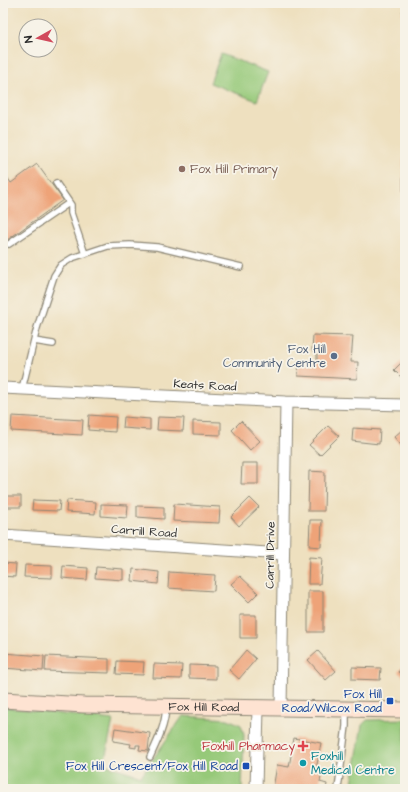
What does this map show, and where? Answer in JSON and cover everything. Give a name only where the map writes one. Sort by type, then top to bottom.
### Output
[{"type":"street","name":"Keats Road","points":[[3,388],[286,402],[405,405]]},
{"type":"street","name":"Carrill Drive","points":[[281,708],[286,402]]},
{"type":"street","name":"Carrill Road","points":[[3,535],[284,554]]},
{"type":"street","name":"Fox Hill Road","points":[[3,700],[84,705],[405,710]]},
{"type":"street","points":[[256,789],[258,708]]},
{"type":"lane","points":[[56,183],[69,203],[85,254]]},
{"type":"lane","points":[[9,244],[69,203]]},
{"type":"lane","points":[[22,389],[34,342],[54,276],[61,264],[72,258],[108,246],[130,245],[157,247],[241,267]]},
{"type":"lane","points":[[34,342],[52,344]]},
{"type":"lane","points":[[150,756],[162,733],[166,720],[166,707]]},
{"type":"lane","points":[[338,789],[346,726],[346,710]]},
{"type":"green space","points":[[221,54],[268,72],[257,101],[210,83]]},
{"type":"green space","points":[[3,707],[113,720],[104,764],[141,776],[183,716],[228,719],[241,725],[244,735],[242,789],[3,789]]},
{"type":"green space","points":[[405,719],[405,789],[351,789],[362,725],[367,720]]},
{"type":"building","points":[[402,11],[405,11],[405,34],[402,34]]},
{"type":"building","points":[[405,88],[405,113],[402,113],[401,89]]},
{"type":"building","points":[[403,159],[405,159],[405,199],[403,199]]},
{"type":"building","points":[[37,164],[63,200],[3,243],[3,171],[11,183]]},
{"type":"building","name":"Fox Hill Community Centre","points":[[313,335],[353,336],[351,362],[358,362],[357,379],[298,376],[299,361],[317,362],[317,351],[312,351]]},
{"type":"building","points":[[405,359],[405,377],[403,379],[394,370]]},
{"type":"building","points":[[89,415],[116,417],[115,432],[88,430]]},
{"type":"building","points":[[12,416],[83,420],[82,435],[11,431]]},
{"type":"building","points":[[124,417],[150,419],[150,430],[123,428]]},
{"type":"building","points":[[158,417],[184,418],[183,431],[157,430]]},
{"type":"building","points":[[193,421],[221,422],[221,435],[193,434]]},
{"type":"building","points":[[241,421],[260,441],[250,450],[232,430]]},
{"type":"building","points":[[328,426],[339,436],[320,455],[309,445]]},
{"type":"building","points":[[353,428],[380,430],[379,444],[352,441]]},
{"type":"building","points":[[403,429],[405,431],[405,450],[394,437]]},
{"type":"building","points":[[242,463],[258,463],[258,484],[241,484]]},
{"type":"building","points":[[309,471],[325,472],[324,511],[308,511]]},
{"type":"building","points":[[3,496],[21,496],[21,507],[3,507]]},
{"type":"building","points":[[250,498],[259,507],[239,526],[231,517]]},
{"type":"building","points":[[33,500],[60,501],[59,511],[32,510]]},
{"type":"building","points":[[67,500],[96,502],[95,514],[66,512]]},
{"type":"building","points":[[101,504],[128,505],[127,518],[101,516]]},
{"type":"building","points":[[174,504],[220,507],[219,523],[173,521]]},
{"type":"building","points":[[137,506],[164,507],[164,519],[137,517]]},
{"type":"building","points":[[310,520],[322,520],[321,547],[309,546]]},
{"type":"building","points":[[309,557],[322,558],[320,584],[308,584]]},
{"type":"building","points":[[3,563],[16,564],[15,577],[3,576]]},
{"type":"building","points":[[25,565],[52,566],[52,578],[24,577]]},
{"type":"building","points":[[63,566],[88,568],[87,580],[62,578]]},
{"type":"building","points":[[96,567],[123,569],[123,580],[95,578]]},
{"type":"building","points":[[133,569],[159,572],[158,584],[132,581]]},
{"type":"building","points":[[169,572],[215,575],[214,591],[168,588]]},
{"type":"building","points":[[240,576],[258,593],[249,602],[231,584]]},
{"type":"building","points":[[308,591],[323,591],[323,632],[308,632]]},
{"type":"building","points":[[240,615],[256,615],[256,638],[240,638]]},
{"type":"building","points":[[246,650],[256,659],[239,679],[229,670]]},
{"type":"building","points":[[318,651],[336,671],[326,680],[308,660]]},
{"type":"building","points":[[3,653],[44,656],[43,671],[3,668]]},
{"type":"building","points":[[46,656],[109,659],[109,673],[45,671]]},
{"type":"building","points":[[117,661],[144,662],[143,675],[116,674]]},
{"type":"building","points":[[154,664],[182,665],[181,679],[153,678]]},
{"type":"building","points":[[405,664],[405,678],[398,672]]},
{"type":"building","points":[[189,665],[216,666],[216,679],[189,678]]},
{"type":"building","points":[[352,667],[381,668],[380,680],[352,679]]},
{"type":"building","points":[[115,728],[150,733],[148,751],[139,750],[140,745],[136,745],[136,748],[130,747],[131,744],[113,741]]},
{"type":"building","name":"Foxhill Medical Centre","points":[[294,738],[321,743],[316,770],[322,771],[320,782],[327,784],[326,789],[273,789],[277,765],[289,767]]},
{"type":"place","name":"Fox Hill Primary","points":[[182,169]]},
{"type":"place","name":"Fox Hill Community Centre","points":[[334,356]]},
{"type":"place","name":"Fox Hill Road/Wilcox Road","points":[[390,701]]},
{"type":"place","name":"Foxhill Pharmacy","points":[[303,746]]},
{"type":"place","name":"Foxhill Medical Centre","points":[[303,763]]},
{"type":"place","name":"Fox Hill Crescent/Fox Hill Road","points":[[246,766]]}]
